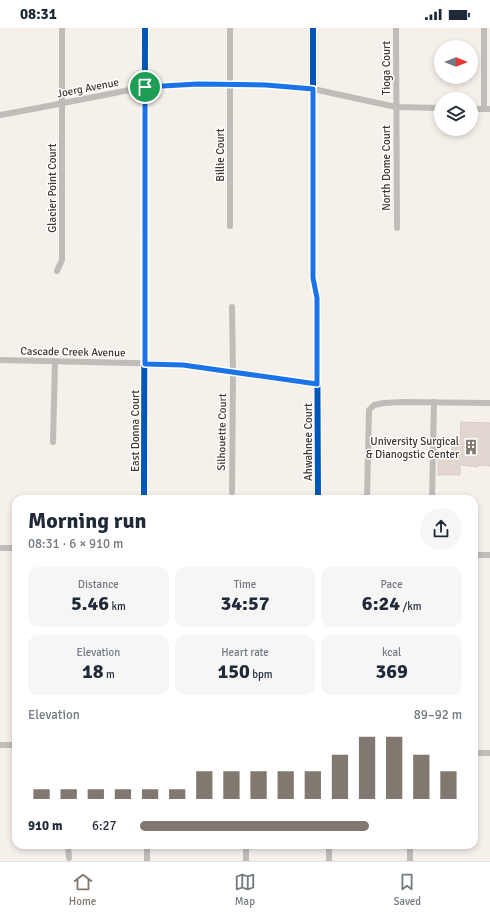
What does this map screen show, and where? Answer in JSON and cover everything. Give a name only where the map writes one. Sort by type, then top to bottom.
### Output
[{"type":"street","name":"Glacier Point Court","points":[[57,271],[62,260],[62,28]]},
{"type":"street","name":"East Donna Court","points":[[144,495],[145,28]]},
{"type":"street","name":"Billie Court","points":[[230,28],[230,226]]},
{"type":"street","name":"Ahwahnee Court","points":[[313,28],[313,278],[317,298],[318,495]]},
{"type":"street","name":"Tioga Court","points":[[396,28],[396,107]]},
{"type":"street","points":[[484,28],[487,109]]},
{"type":"street","name":"Joerg Avenue","points":[[0,114],[145,87],[198,84],[266,85],[313,89],[396,107],[434,108]]},
{"type":"street","name":"North Dome Court","points":[[396,107],[397,228]]},
{"type":"street","name":"Silhouette Court","points":[[232,307],[232,492]]},
{"type":"street","name":"Cascade Creek Avenue","points":[[0,360],[183,365],[317,384]]},
{"type":"street","points":[[53,442],[55,362]]},
{"type":"street","points":[[367,495],[369,410],[374,405],[384,403],[434,402],[490,403]]},
{"type":"street","points":[[432,495],[434,402]]},
{"type":"street","points":[[0,548],[12,548]]},
{"type":"street","points":[[478,555],[490,555]]},
{"type":"street","points":[[0,745],[12,745]]},
{"type":"street","points":[[478,753],[490,753]]},
{"type":"street","points":[[68,849],[69,858]]},
{"type":"street","points":[[147,849],[147,861]]},
{"type":"street","points":[[246,849],[246,861]]},
{"type":"street","points":[[329,849],[329,861]]},
{"type":"street","points":[[410,849],[410,861]]},
{"type":"building","name":"University Surgical & Dianogstic Center","points":[[461,422],[490,423],[490,466],[478,465],[478,467],[460,465],[460,475],[438,475],[438,456],[451,456],[452,444],[460,444]]},
{"type":"cycle path","points":[[144,495],[145,28]]},
{"type":"cycle path","points":[[313,28],[313,278],[317,298],[318,495]]},
{"type":"place","name":"University Surgical & Dianogstic Center","points":[[471,447]]},
{"type":"route","points":[[198,84],[266,85],[313,89],[313,278],[317,298],[317,384],[175,364],[145,364],[145,87],[198,84]]}]
